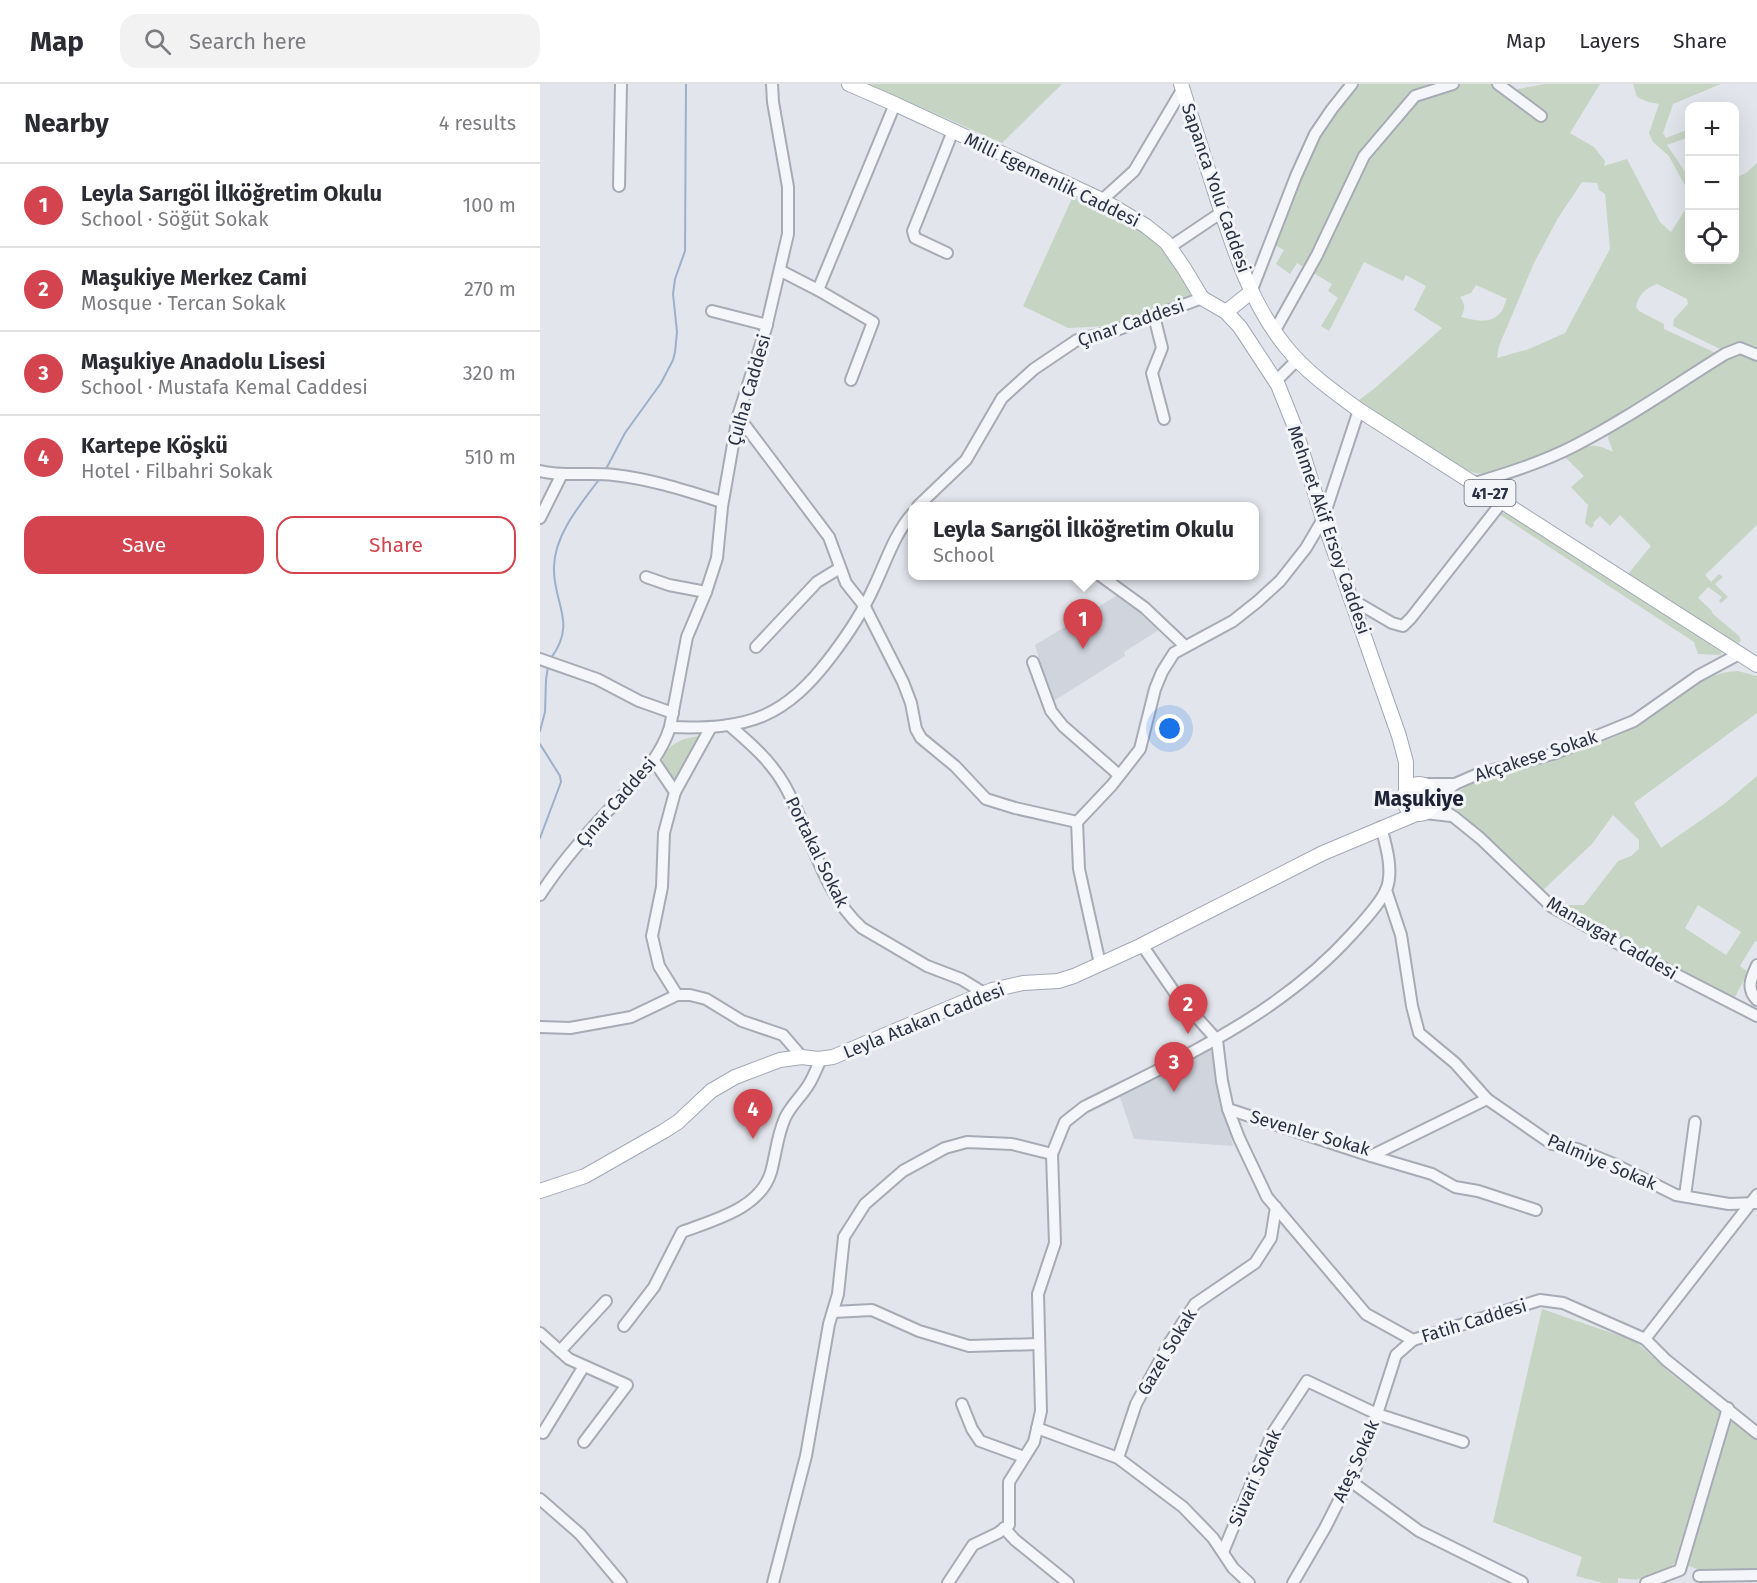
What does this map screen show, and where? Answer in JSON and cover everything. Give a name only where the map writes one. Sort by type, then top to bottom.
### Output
[{"type":"main road","name":"Milli Egemenlik Caddesi","points":[[849,84],[1102,200],[1146,226],[1170,247],[1202,298],[1226,312]]},
{"type":"main road","name":"Sapanca Yolu Caddesi","points":[[1182,87],[1222,212],[1251,292]]},
{"type":"main road","points":[[1226,312],[1251,292]]},
{"type":"main road","name":"41-27","points":[[1251,292],[1274,332],[1297,360],[1332,391],[1757,665]]},
{"type":"main road","name":"Mehmet Akif Ersoy Caddesi","points":[[1226,312],[1240,327],[1276,381],[1293,422],[1323,519],[1406,762]]},
{"type":"main road","points":[[1406,762],[1422,784],[1433,791],[1427,808],[1410,811],[1406,797],[1406,762]]},
{"type":"main road","points":[[1382,827],[1398,813],[1410,787],[1422,784]]},
{"type":"main road","name":"Leyla Atakan Caddesi","points":[[540,1191],[585,1176],[664,1131],[721,1084],[765,1064],[802,1057],[821,1059],[843,1053],[984,993],[1023,983],[1064,980],[1142,945],[1323,853],[1427,808]]},
{"type":"street","points":[[619,186],[621,84]]},
{"type":"street","name":"Çulha Caddesi","points":[[670,727],[687,637],[717,558],[723,501],[738,416],[767,325],[788,234],[788,187],[772,84]]},
{"type":"street","points":[[1251,292],[1315,134],[1352,84]]},
{"type":"street","points":[[1274,332],[1317,255],[1364,156],[1415,96],[1453,84]]},
{"type":"street","points":[[1498,84],[1541,116]]},
{"type":"street","points":[[1102,200],[1134,171],[1182,87]]},
{"type":"street","points":[[818,290],[895,104]]},
{"type":"street","points":[[947,253],[919,241],[915,238],[913,231],[953,131]]},
{"type":"street","points":[[1170,247],[1222,212]]},
{"type":"street","points":[[781,271],[873,322],[851,380]]},
{"type":"street","name":"Çınar Caddesi","points":[[923,502],[966,460],[1002,398],[1034,369],[1077,340],[1114,331],[1202,298]]},
{"type":"street","points":[[712,311],[767,325]]},
{"type":"street","points":[[1154,316],[1162,348],[1153,368],[1153,379],[1164,419]]},
{"type":"street","points":[[1475,483],[1573,447],[1725,354],[1740,348],[1757,355]]},
{"type":"street","points":[[1276,381],[1297,360]]},
{"type":"street","points":[[1100,964],[1079,869],[1077,822],[1140,749],[1155,689],[1174,653],[1233,621],[1269,592],[1294,565],[1323,519],[1359,410]]},
{"type":"street","points":[[738,416],[824,529],[832,543],[850,589],[865,607],[908,693],[915,729],[921,738],[955,766],[986,799],[1077,822]]},
{"type":"street","points":[[540,471],[635,478],[723,501]]},
{"type":"street","points":[[540,518],[562,474]]},
{"type":"street","points":[[1351,599],[1392,623],[1403,626],[1502,502]]},
{"type":"street","points":[[670,727],[729,725],[776,710],[798,694],[829,658],[865,607],[900,530],[908,519]]},
{"type":"street","points":[[756,646],[817,582],[840,568]]},
{"type":"street","points":[[646,577],[669,585],[706,592]]},
{"type":"street","points":[[1107,580],[1145,608],[1185,646]]},
{"type":"street","points":[[1119,580],[1124,591]]},
{"type":"street","name":"Akçakese Sokak","points":[[1455,784],[1491,770],[1553,753],[1623,726],[1646,714],[1698,676],[1739,654]]},
{"type":"street","points":[[546,661],[597,679],[639,701],[673,714]]},
{"type":"street","points":[[1033,662],[1051,711],[1063,726],[1119,775]]},
{"type":"street","name":"Portakal Sokak","points":[[729,725],[759,751],[772,766],[799,813],[837,897],[853,921],[927,966],[962,979],[984,993]]},
{"type":"street","name":"Çınar Caddesi","points":[[540,896],[587,834],[654,761],[667,739],[670,727]]},
{"type":"street","points":[[676,995],[659,966],[652,936],[662,887],[664,832],[675,792],[711,727]]},
{"type":"street","points":[[654,761],[675,792]]},
{"type":"street","points":[[1422,784],[1455,784]]},
{"type":"street","points":[[1427,808],[1455,784]]},
{"type":"street","name":"Manavgat Caddesi","points":[[1427,808],[1454,817],[1480,838],[1552,907],[1642,957],[1757,1016]]},
{"type":"street","points":[[948,1583],[973,1545],[1009,1525],[1009,1482],[1034,1442],[1041,1411],[1038,1294],[1055,1243],[1052,1154],[1065,1122],[1084,1107],[1217,1040],[1286,995],[1324,963],[1359,926],[1386,890],[1388,865],[1382,827]]},
{"type":"street","name":"Palmiye Sokak","points":[[1386,890],[1399,929],[1419,1033],[1455,1063],[1487,1099],[1552,1143],[1577,1149],[1617,1165],[1676,1195],[1729,1204],[1755,1200]]},
{"type":"street","points":[[1142,945],[1175,993],[1217,1040]]},
{"type":"street","points":[[1757,965],[1750,985],[1751,994],[1757,1000]]},
{"type":"street","points":[[540,1027],[570,1028],[631,1017],[676,995],[690,995],[706,999],[742,1020],[783,1035],[802,1057]]},
{"type":"street","name":"Fatih Caddesi","points":[[1217,1040],[1228,1109],[1267,1197],[1366,1314],[1413,1340],[1540,1300],[1563,1303],[1645,1339],[1665,1360],[1757,1433]]},
{"type":"street","points":[[624,1326],[654,1287],[682,1232],[729,1214],[747,1204],[762,1188],[771,1171],[776,1142],[786,1116],[809,1084],[821,1059]]},
{"type":"street","name":"Sevenler Sokak","points":[[1228,1109],[1371,1156],[1487,1099]]},
{"type":"street","points":[[1685,1196],[1695,1122]]},
{"type":"street","points":[[773,1583],[806,1456],[832,1312],[838,1294],[844,1237],[865,1204],[903,1171],[945,1148],[967,1142],[1012,1144],[1052,1154]]},
{"type":"street","points":[[1371,1156],[1432,1173],[1455,1187],[1478,1191],[1536,1210]]},
{"type":"street","points":[[1645,1339],[1755,1200]]},
{"type":"street","name":"Gazel Sokak","points":[[1118,1458],[1136,1404],[1170,1342],[1195,1304],[1255,1263],[1271,1238],[1276,1208]]},
{"type":"street","points":[[560,1351],[606,1301]]},
{"type":"street","points":[[832,1312],[873,1310],[919,1331],[969,1346],[1039,1344]]},
{"type":"street","points":[[540,1333],[560,1351],[584,1366],[627,1385],[584,1442]]},
{"type":"street","name":"Ateş Sokak","points":[[1293,1583],[1325,1528],[1349,1480],[1377,1414],[1396,1355],[1413,1340]]},
{"type":"street","points":[[543,1433],[584,1366]]},
{"type":"street","name":"Süvari Sokak","points":[[1223,1552],[1268,1441],[1307,1380],[1377,1414]]},
{"type":"street","points":[[962,1404],[972,1429],[980,1441],[1024,1457]]},
{"type":"street","points":[[1680,1570],[1728,1408]]},
{"type":"street","points":[[1377,1414],[1463,1442]]},
{"type":"street","points":[[1037,1428],[1118,1458],[1183,1507],[1213,1538],[1233,1568],[1249,1583]]},
{"type":"street","points":[[1349,1480],[1419,1531],[1522,1582]]},
{"type":"street","points":[[540,1499],[580,1534],[621,1583]]},
{"type":"street","points":[[1004,1528],[1015,1540],[1068,1583]]},
{"type":"street","points":[[1646,1583],[1680,1570],[1714,1583]]},
{"type":"street","points":[[1699,1576],[1757,1575]]},
{"type":"shaded area","points":[[1121,593],[1162,628],[1124,652],[1125,656],[1052,702],[1035,645]]},
{"type":"shaded area","points":[[1213,1048],[1218,1087],[1233,1146],[1134,1139],[1120,1097]]},
{"type":"green space","points":[[869,84],[1062,84],[1002,143]]},
{"type":"green space","points":[[1352,84],[1498,84],[1507,91],[1545,84],[1600,84],[1570,133],[1594,147],[1605,161],[1604,166],[1627,159],[1660,222],[1671,232],[1685,210],[1685,264],[1739,264],[1739,176],[1757,163],[1757,352],[1724,351],[1673,326],[1674,319],[1688,304],[1687,299],[1657,284],[1643,292],[1636,307],[1639,311],[1664,324],[1664,329],[1718,354],[1597,428],[1560,447],[1526,463],[1497,472],[1475,473],[1463,469],[1359,400],[1442,328],[1414,310],[1426,286],[1406,275],[1403,281],[1364,262],[1329,331],[1321,326],[1338,298],[1328,291],[1332,284],[1297,263],[1290,274],[1276,264],[1284,250],[1274,245],[1300,166]],"holes":[[[1582,182],[1597,183],[1599,190],[1605,194],[1610,249],[1565,333],[1529,349],[1497,358],[1499,346],[1534,263],[1558,218]],[[1476,285],[1507,299],[1502,310],[1492,319],[1482,321],[1461,317],[1464,307],[1460,297],[1471,293]]]},
{"type":"green space","points":[[1633,84],[1721,84],[1673,104],[1663,133],[1666,138],[1685,131],[1685,138],[1667,145],[1685,172],[1685,186],[1669,156],[1653,142],[1649,133],[1659,104],[1637,97]]},
{"type":"green space","points":[[1075,192],[1139,228],[1169,253],[1191,293],[1189,296],[1108,326],[1068,328],[1023,306]]},
{"type":"green space","points":[[1741,352],[1757,359],[1757,525],[1705,575],[1711,582],[1719,574],[1723,577],[1715,584],[1728,597],[1721,603],[1719,601],[1722,597],[1708,587],[1698,598],[1739,636],[1741,641],[1737,644],[1628,574],[1651,546],[1620,515],[1610,526],[1600,516],[1591,528],[1585,523],[1588,505],[1571,487],[1584,476],[1563,455],[1588,446],[1613,452],[1608,438],[1609,431],[1732,354]]},
{"type":"green space","points":[[1506,512],[1712,645],[1722,652],[1721,655],[1698,654],[1694,642],[1499,514]]},
{"type":"green space","points":[[1738,671],[1757,676],[1757,713],[1634,803],[1661,848],[1724,804],[1757,776],[1757,942],[1755,941],[1740,966],[1748,972],[1734,999],[1586,923],[1550,900],[1552,898],[1567,905],[1584,905],[1618,861],[1631,856],[1639,849],[1639,840],[1613,815],[1592,844],[1542,891],[1445,800],[1484,779],[1552,762],[1559,757],[1622,734],[1686,690],[1724,673]],"holes":[[[1698,905],[1741,932],[1726,955],[1685,928]]]},
{"type":"green space","points":[[701,736],[676,780],[662,764],[663,757],[670,747],[681,740]]},
{"type":"green space","points":[[1542,1309],[1635,1341],[1670,1373],[1719,1410],[1675,1562],[1656,1576],[1641,1579],[1618,1578],[1618,1583],[1603,1583],[1576,1576],[1582,1557],[1493,1522]]},
{"type":"green space","points":[[1728,1421],[1736,1422],[1757,1437],[1757,1573],[1701,1570],[1686,1564]]},
{"type":"waterway","points":[[606,469],[625,433],[661,383],[675,352],[677,332],[673,294],[675,279],[685,251],[686,84]]},
{"type":"waterway","points":[[551,658],[563,634],[562,612],[554,579],[555,554],[570,520],[598,481]]},
{"type":"waterway","points":[[540,731],[545,712],[548,666]]},
{"type":"waterway","points":[[540,744],[560,776],[561,782],[540,838]]},
{"type":"place","name":"Leyla Sarıgöl İlköğretim Okulu","points":[[1083,649]]},
{"type":"place","name":"Maşukiye Merkez Cami","points":[[1188,1034]]},
{"type":"place","name":"Maşukiye Anadolu Lisesi","points":[[1174,1092]]},
{"type":"place","name":"Kartepe Köşkü","points":[[753,1139]]},
{"type":"district","name":"Maşukiye","points":[[1419,799]]}]
